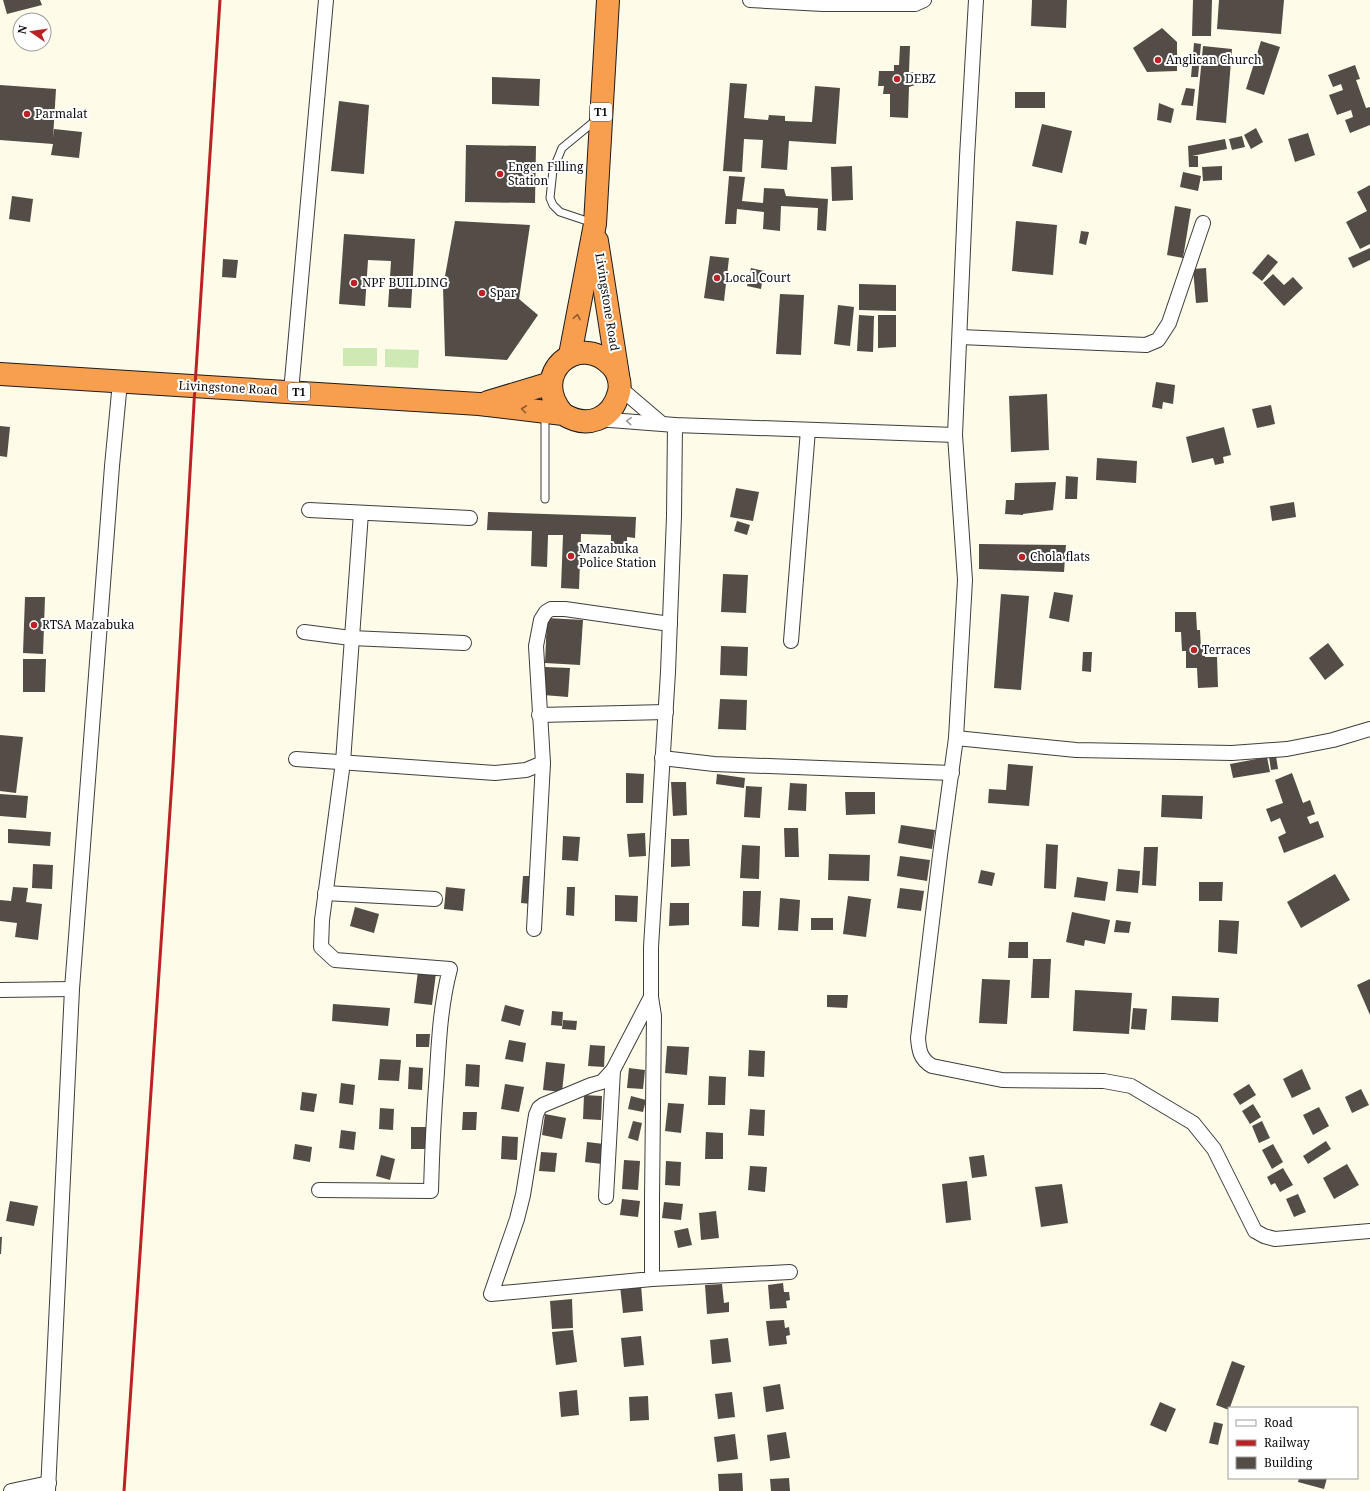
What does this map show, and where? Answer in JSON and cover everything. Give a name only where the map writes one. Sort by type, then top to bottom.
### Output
[{"type":"highway","name":"Livingstone Road","points":[[608,0],[595,224],[570,356],[582,352],[594,354],[606,359],[614,368],[619,384]]},
{"type":"highway","name":"Livingstone Road","points":[[0,374],[479,404],[554,413],[579,421],[588,422],[597,420],[609,412],[617,401],[619,384],[595,224]]},
{"type":"highway","points":[[554,413],[555,405],[551,395],[553,375],[563,360],[570,356]]},
{"type":"highway","name":"Livingstone Road","points":[[479,404],[551,383]]},
{"type":"street","points":[[291,392],[326,0]]},
{"type":"street","points":[[750,0],[823,4],[915,4],[924,0]]},
{"type":"street","points":[[976,0],[967,156],[955,435],[965,580],[956,738],[918,1038],[921,1056],[932,1066],[1002,1080],[1104,1081],[1131,1086],[1193,1123],[1214,1149],[1255,1231],[1264,1236],[1275,1238],[1370,1231]]},
{"type":"street","points":[[960,337],[1146,344],[1158,340],[1169,323],[1203,223]]},
{"type":"street","points":[[11,1491],[48,1487],[72,989],[112,466],[120,382]]},
{"type":"street","points":[[619,384],[661,423]]},
{"type":"street","points":[[597,420],[675,425],[955,435]]},
{"type":"street","points":[[652,1279],[654,1016],[651,997],[651,947],[666,712],[674,516],[675,425]]},
{"type":"street","points":[[791,641],[808,430]]},
{"type":"street","points":[[309,510],[470,518]]},
{"type":"street","points":[[320,1190],[431,1191],[433,1121],[441,1013],[450,969],[335,960],[321,947],[325,893],[343,762],[361,513]]},
{"type":"street","points":[[534,929],[543,763],[536,646],[541,620],[546,612],[551,609],[565,609],[670,624]]},
{"type":"street","points":[[304,632],[351,638],[464,643]]},
{"type":"street","points":[[540,715],[666,712]]},
{"type":"street","points":[[956,738],[1076,750],[1232,753],[1287,748],[1369,732]]},
{"type":"street","points":[[662,758],[714,764],[952,773]]},
{"type":"street","points":[[296,759],[495,773],[526,770],[543,763]]},
{"type":"street","points":[[325,893],[435,899]]},
{"type":"street","points":[[0,990],[72,989]]},
{"type":"street","points":[[651,997],[613,1070],[602,1082],[552,1100],[539,1108],[536,1115],[523,1195],[517,1219],[491,1294],[652,1279],[790,1272]]},
{"type":"street","points":[[606,1197],[613,1070]]},
{"type":"lane","points":[[595,224],[560,212],[553,205],[550,198],[550,185],[553,170],[562,148],[601,116]]},
{"type":"lane","points":[[545,500],[554,413]]},
{"type":"green space","points":[[343,348],[377,348],[377,366],[343,366]]},
{"type":"green space","points":[[385,349],[419,350],[418,368],[385,367]]},
{"type":"building","points":[[3,0],[40,0],[42,5],[12,12],[7,14]]},
{"type":"building","points":[[1032,0],[1067,0],[1066,28],[1031,26]]},
{"type":"building","points":[[1193,0],[1212,0],[1211,36],[1192,36]]},
{"type":"building","points":[[1219,0],[1284,0],[1281,34],[1217,29]]},
{"type":"building","name":"Anglican Church","points":[[1162,28],[1177,42],[1177,71],[1147,72],[1133,48]]},
{"type":"building","points":[[1261,41],[1280,47],[1264,95],[1246,89]]},
{"type":"building","points":[[1194,43],[1201,44],[1198,77],[1191,77]]},
{"type":"building","name":"DEBZ","points":[[900,46],[910,46],[909,72],[915,72],[915,85],[909,87],[908,118],[890,117],[890,94],[883,94],[884,86],[878,86],[879,71],[894,71],[894,65],[899,65]]},
{"type":"building","points":[[1203,46],[1232,49],[1226,123],[1196,120]]},
{"type":"building","points":[[1355,65],[1360,79],[1356,80],[1366,108],[1370,107],[1370,125],[1350,133],[1345,120],[1353,117],[1351,110],[1337,115],[1329,95],[1343,90],[1341,84],[1333,87],[1328,75]]},
{"type":"building","points":[[492,77],[540,79],[539,106],[492,104]]},
{"type":"building","points":[[730,83],[747,84],[744,118],[768,120],[769,115],[785,116],[785,121],[812,122],[815,86],[840,88],[836,144],[789,141],[787,170],[761,168],[763,140],[744,139],[742,172],[723,171]]},
{"type":"building","name":"Parmalat","points":[[0,85],[56,89],[53,138],[54,129],[82,132],[79,158],[51,155],[53,144],[0,140]]},
{"type":"building","points":[[1186,88],[1195,89],[1193,106],[1181,105]]},
{"type":"building","points":[[1015,92],[1045,92],[1045,108],[1015,108]]},
{"type":"building","points":[[339,101],[369,105],[364,174],[331,171]]},
{"type":"building","points":[[1159,103],[1174,109],[1171,123],[1157,120]]},
{"type":"building","points":[[1042,124],[1072,131],[1062,173],[1032,166]]},
{"type":"building","points":[[1256,128],[1263,142],[1251,149],[1244,135]]},
{"type":"building","points":[[1308,133],[1315,155],[1295,162],[1288,139]]},
{"type":"building","points":[[1242,136],[1245,147],[1232,150],[1229,139]]},
{"type":"building","points":[[1225,139],[1227,149],[1192,156],[1198,156],[1198,167],[1189,167],[1188,146]]},
{"type":"building","name":"Engen Filling Station","points":[[466,145],[536,146],[535,203],[465,202]]},
{"type":"building","points":[[852,166],[853,200],[832,201],[831,167]]},
{"type":"building","points":[[1222,166],[1222,180],[1203,181],[1202,167]]},
{"type":"building","points":[[1183,172],[1201,176],[1198,191],[1180,187]]},
{"type":"building","points":[[729,176],[745,177],[742,201],[763,203],[764,188],[784,189],[786,196],[828,199],[826,231],[817,230],[818,208],[781,206],[780,231],[763,229],[764,212],[737,209],[736,224],[725,224]]},
{"type":"building","points":[[1370,185],[1370,244],[1360,249],[1346,222],[1367,211],[1357,192]]},
{"type":"building","points":[[12,196],[33,199],[30,222],[9,219]]},
{"type":"building","points":[[1175,206],[1191,209],[1183,258],[1167,255]]},
{"type":"building","name":"Spar","points":[[455,221],[530,225],[519,299],[538,315],[507,360],[445,356],[443,287]]},
{"type":"building","points":[[1016,221],[1057,225],[1053,275],[1012,271]]},
{"type":"building","points":[[1081,231],[1089,232],[1086,245],[1079,243]]},
{"type":"building","name":"NPF BUILDING","points":[[344,234],[415,239],[411,308],[388,307],[391,261],[368,260],[365,306],[339,304]]},
{"type":"building","points":[[1370,248],[1370,260],[1353,268],[1348,258]]},
{"type":"building","points":[[1268,254],[1278,262],[1262,281],[1252,273]]},
{"type":"building","name":"Local Court","points":[[710,256],[729,258],[724,301],[704,298]]},
{"type":"building","points":[[223,259],[238,260],[236,278],[222,277]]},
{"type":"building","points":[[751,268],[764,271],[761,289],[747,286]]},
{"type":"building","points":[[1206,268],[1208,302],[1196,303],[1193,269]]},
{"type":"building","points":[[1273,274],[1284,285],[1293,277],[1303,288],[1284,306],[1263,283]]},
{"type":"building","points":[[859,284],[896,285],[896,311],[859,310]]},
{"type":"building","points":[[780,294],[804,295],[801,355],[776,354]]},
{"type":"building","points":[[838,305],[854,307],[850,346],[834,344]]},
{"type":"building","points":[[859,315],[874,316],[873,352],[857,351]]},
{"type":"building","points":[[878,315],[896,315],[896,347],[878,348]]},
{"type":"building","points":[[1156,382],[1175,385],[1173,404],[1163,402],[1162,409],[1152,407]]},
{"type":"building","points":[[1047,394],[1049,450],[1011,452],[1009,396]]},
{"type":"building","points":[[1271,405],[1275,424],[1257,428],[1252,409]]},
{"type":"building","points":[[0,426],[10,427],[7,457],[0,456]]},
{"type":"building","points":[[1224,427],[1231,455],[1223,457],[1224,463],[1215,465],[1213,458],[1192,463],[1186,437]]},
{"type":"building","points":[[1097,458],[1137,461],[1136,483],[1096,480]]},
{"type":"building","points":[[1066,476],[1078,477],[1077,499],[1065,499]]},
{"type":"building","points":[[1056,482],[1053,510],[1023,515],[1005,514],[1006,500],[1014,500],[1015,483]]},
{"type":"building","points":[[736,488],[759,492],[753,521],[730,517]]},
{"type":"building","points":[[1294,502],[1296,517],[1272,521],[1270,506]]},
{"type":"building","name":"Mazabuka Police Station","points":[[488,512],[636,517],[635,538],[627,537],[627,545],[611,544],[611,535],[581,534],[579,589],[561,588],[563,535],[548,535],[547,567],[531,566],[532,531],[487,530]]},
{"type":"building","points":[[737,521],[750,525],[747,535],[734,531]]},
{"type":"building","name":"Chola flats","points":[[979,544],[1066,545],[1064,572],[979,569]]},
{"type":"building","points":[[723,574],[748,575],[746,613],[721,612]]},
{"type":"building","points":[[1054,592],[1073,595],[1069,622],[1049,618]]},
{"type":"building","points":[[1001,594],[1029,596],[1021,690],[994,688]]},
{"type":"building","name":"RTSA Mazabuka","points":[[25,597],[45,597],[43,654],[23,653]]},
{"type":"building","name":"Terraces","points":[[1175,612],[1196,612],[1197,630],[1200,630],[1201,649],[1205,648],[1205,657],[1217,657],[1218,687],[1198,688],[1197,668],[1186,668],[1186,651],[1182,651],[1181,632],[1175,632]]},
{"type":"building","points":[[547,618],[583,620],[580,665],[545,663]]},
{"type":"building","points":[[1328,643],[1344,665],[1325,680],[1309,658]]},
{"type":"building","points":[[721,646],[748,647],[747,676],[720,675]]},
{"type":"building","points":[[1083,652],[1092,652],[1091,672],[1082,671]]},
{"type":"building","name":"RTSA Mazabuka","points":[[23,659],[46,659],[45,692],[23,692]]},
{"type":"building","points":[[545,667],[570,668],[568,697],[543,695]]},
{"type":"building","points":[[720,699],[747,700],[746,730],[718,729]]},
{"type":"building","points":[[0,735],[23,737],[16,793],[0,791]]},
{"type":"building","points":[[1276,756],[1278,769],[1271,770],[1269,757]]},
{"type":"building","points":[[1267,757],[1270,772],[1233,778],[1230,764]]},
{"type":"building","points":[[1008,764],[1033,766],[1029,806],[988,803],[989,789],[1006,790]]},
{"type":"building","points":[[626,773],[644,774],[643,803],[626,803]]},
{"type":"building","points":[[1292,773],[1303,803],[1310,800],[1315,814],[1307,817],[1310,824],[1318,821],[1324,837],[1284,853],[1278,837],[1286,833],[1280,818],[1271,822],[1266,809],[1283,803],[1275,780]]},
{"type":"building","points":[[717,774],[745,778],[744,788],[716,784]]},
{"type":"building","points":[[671,782],[686,782],[687,815],[673,816]]},
{"type":"building","points":[[790,783],[807,784],[806,811],[788,810]]},
{"type":"building","points":[[746,786],[762,787],[760,818],[744,817]]},
{"type":"building","points":[[845,792],[875,792],[875,814],[846,815]]},
{"type":"building","points":[[0,794],[28,796],[26,818],[0,816]]},
{"type":"building","points":[[1162,795],[1203,796],[1202,819],[1161,817]]},
{"type":"building","points":[[901,825],[935,830],[932,849],[898,843]]},
{"type":"building","points":[[784,828],[798,828],[799,857],[785,857]]},
{"type":"building","points":[[8,829],[51,832],[50,846],[8,843]]},
{"type":"building","points":[[645,833],[646,856],[629,857],[627,834]]},
{"type":"building","points":[[563,836],[580,837],[578,861],[562,860]]},
{"type":"building","points":[[671,839],[689,839],[690,866],[671,867]]},
{"type":"building","points":[[1046,844],[1058,845],[1056,889],[1044,888]]},
{"type":"building","points":[[742,845],[760,846],[759,879],[740,878]]},
{"type":"building","points":[[1144,847],[1158,847],[1156,886],[1142,885]]},
{"type":"building","points":[[829,854],[870,855],[869,881],[828,880]]},
{"type":"building","points":[[900,856],[930,860],[927,881],[897,876]]},
{"type":"building","points":[[33,864],[53,865],[52,889],[32,888]]},
{"type":"building","points":[[1118,869],[1140,871],[1138,893],[1116,891]]},
{"type":"building","points":[[981,870],[995,873],[992,886],[978,883]]},
{"type":"building","points":[[1335,874],[1350,900],[1301,928],[1287,902]]},
{"type":"building","points":[[523,876],[535,876],[532,904],[521,903]]},
{"type":"building","points":[[1077,877],[1108,882],[1105,901],[1074,897]]},
{"type":"building","points":[[1199,882],[1223,882],[1222,901],[1199,901]]},
{"type":"building","points":[[13,887],[28,888],[26,902],[42,904],[38,940],[15,937],[17,923],[0,921],[0,900],[11,901]]},
{"type":"building","points":[[446,887],[465,889],[463,911],[444,909]]},
{"type":"building","points":[[567,887],[575,887],[574,916],[566,915]]},
{"type":"building","points":[[900,888],[924,891],[921,911],[897,908]]},
{"type":"building","points":[[743,891],[761,891],[759,927],[742,926]]},
{"type":"building","points":[[615,895],[638,896],[637,922],[615,921]]},
{"type":"building","points":[[848,896],[871,899],[866,937],[843,934]]},
{"type":"building","points":[[780,898],[800,900],[798,931],[778,930]]},
{"type":"building","points":[[670,903],[689,903],[689,925],[669,926]]},
{"type":"building","points":[[355,907],[379,914],[374,933],[350,926]]},
{"type":"building","points":[[1072,912],[1110,920],[1105,944],[1085,940],[1084,946],[1066,942]]},
{"type":"building","points":[[811,918],[833,918],[833,930],[811,930]]},
{"type":"building","points":[[1116,920],[1131,922],[1129,933],[1114,932]]},
{"type":"building","points":[[1219,920],[1239,921],[1237,954],[1218,952]]},
{"type":"building","points":[[1009,942],[1028,942],[1028,958],[1008,958]]},
{"type":"building","points":[[1033,959],[1051,959],[1049,998],[1031,998]]},
{"type":"building","points":[[418,971],[436,973],[432,1005],[414,1003]]},
{"type":"building","points":[[982,979],[1010,980],[1007,1024],[979,1023]]},
{"type":"building","points":[[1370,979],[1370,1015],[1357,985]]},
{"type":"building","points":[[1075,990],[1132,993],[1129,1034],[1073,1031]]},
{"type":"building","points":[[827,995],[848,995],[847,1008],[827,1007]]},
{"type":"building","points":[[1172,996],[1219,998],[1218,1022],[1171,1020]]},
{"type":"building","points":[[333,1004],[390,1008],[388,1026],[332,1021]]},
{"type":"building","points":[[505,1005],[524,1010],[520,1026],[501,1021]]},
{"type":"building","points":[[1133,1008],[1147,1009],[1145,1030],[1131,1029]]},
{"type":"building","points":[[552,1011],[563,1012],[562,1026],[551,1025]]},
{"type":"building","points":[[563,1020],[577,1021],[576,1030],[562,1029]]},
{"type":"building","points":[[416,1034],[430,1034],[429,1047],[416,1047]]},
{"type":"building","points":[[509,1040],[526,1043],[523,1062],[505,1059]]},
{"type":"building","points":[[590,1045],[605,1046],[604,1067],[588,1066]]},
{"type":"building","points":[[667,1046],[689,1047],[687,1075],[665,1073]]},
{"type":"building","points":[[749,1050],[765,1051],[764,1077],[748,1076]]},
{"type":"building","points":[[380,1059],[401,1060],[399,1081],[378,1080]]},
{"type":"building","points":[[546,1062],[565,1064],[562,1092],[543,1090]]},
{"type":"building","points":[[466,1064],[480,1065],[479,1087],[465,1086]]},
{"type":"building","points":[[409,1067],[423,1068],[422,1090],[408,1089]]},
{"type":"building","points":[[629,1068],[645,1070],[643,1089],[627,1088]]},
{"type":"building","points":[[1302,1069],[1311,1089],[1292,1098],[1283,1079]]},
{"type":"building","points":[[709,1076],[726,1077],[725,1105],[708,1105]]},
{"type":"building","points":[[341,1083],[355,1085],[353,1105],[339,1103]]},
{"type":"building","points":[[505,1084],[524,1087],[519,1112],[501,1109]]},
{"type":"building","points":[[1249,1084],[1256,1095],[1240,1105],[1233,1094]]},
{"type":"building","points":[[1361,1089],[1369,1105],[1352,1113],[1345,1097]]},
{"type":"building","points":[[302,1092],[317,1094],[314,1112],[300,1110]]},
{"type":"building","points":[[584,1095],[602,1096],[601,1120],[583,1119]]},
{"type":"building","points":[[631,1096],[646,1100],[643,1112],[628,1109]]},
{"type":"building","points":[[668,1103],[684,1104],[681,1133],[665,1131]]},
{"type":"building","points":[[1253,1104],[1261,1117],[1250,1124],[1242,1111]]},
{"type":"building","points":[[1319,1107],[1329,1126],[1313,1135],[1303,1115]]},
{"type":"building","points":[[380,1108],[394,1109],[393,1130],[379,1129]]},
{"type":"building","points":[[750,1109],[765,1110],[764,1136],[748,1135]]},
{"type":"building","points":[[463,1112],[477,1112],[476,1130],[462,1130]]},
{"type":"building","points":[[545,1114],[566,1118],[562,1139],[542,1135]]},
{"type":"building","points":[[633,1121],[642,1123],[638,1141],[628,1138]]},
{"type":"building","points":[[1262,1121],[1270,1138],[1259,1143],[1252,1126]]},
{"type":"building","points":[[411,1127],[426,1127],[426,1149],[411,1149]]},
{"type":"building","points":[[341,1130],[356,1132],[354,1150],[339,1148]]},
{"type":"building","points":[[706,1132],[723,1133],[723,1159],[705,1159]]},
{"type":"building","points":[[502,1136],[518,1137],[517,1160],[501,1159]]},
{"type":"building","points":[[1326,1141],[1331,1149],[1308,1164],[1303,1156]]},
{"type":"building","points":[[587,1142],[604,1144],[602,1164],[585,1162]]},
{"type":"building","points":[[295,1144],[312,1147],[310,1162],[293,1159]]},
{"type":"building","points":[[1273,1144],[1283,1162],[1272,1169],[1262,1150]]},
{"type":"building","points":[[541,1152],[557,1153],[555,1172],[539,1171]]},
{"type":"building","points":[[381,1155],[395,1159],[390,1180],[376,1176]]},
{"type":"building","points":[[984,1155],[987,1176],[972,1178],[969,1157]]},
{"type":"building","points":[[624,1160],[640,1161],[638,1190],[622,1189]]},
{"type":"building","points":[[666,1161],[681,1162],[680,1186],[665,1185]]},
{"type":"building","points":[[1347,1164],[1359,1185],[1334,1199],[1323,1178]]},
{"type":"building","points":[[750,1166],[767,1167],[765,1192],[748,1190]]},
{"type":"building","points":[[1283,1168],[1293,1185],[1280,1192],[1275,1183],[1271,1185],[1267,1177]]},
{"type":"building","points":[[967,1181],[971,1220],[946,1223],[942,1184]]},
{"type":"building","points":[[1062,1184],[1068,1223],[1041,1227],[1035,1187]]},
{"type":"building","points":[[1298,1194],[1306,1212],[1294,1217],[1286,1199]]},
{"type":"building","points":[[622,1199],[640,1201],[638,1217],[620,1215]]},
{"type":"building","points":[[10,1201],[38,1206],[34,1226],[6,1221]]},
{"type":"building","points":[[664,1202],[683,1204],[681,1220],[662,1218]]},
{"type":"building","points":[[716,1211],[719,1238],[701,1240],[699,1213]]},
{"type":"building","points":[[688,1228],[692,1245],[678,1248],[674,1231]]},
{"type":"building","points":[[0,1237],[2,1237],[1,1254],[0,1254]]},
{"type":"building","points":[[783,1283],[784,1292],[789,1292],[790,1300],[786,1301],[787,1308],[770,1309],[768,1285]]},
{"type":"building","points":[[641,1284],[643,1311],[623,1313],[620,1286]]},
{"type":"building","points":[[722,1284],[724,1303],[729,1302],[729,1312],[707,1314],[705,1285]]},
{"type":"building","points":[[572,1299],[573,1328],[552,1329],[550,1301]]},
{"type":"building","points":[[784,1320],[785,1328],[789,1327],[790,1335],[786,1336],[787,1344],[769,1346],[766,1321]]},
{"type":"building","points":[[573,1330],[577,1362],[556,1365],[552,1332]]},
{"type":"building","points":[[641,1336],[644,1365],[624,1367],[621,1338]]},
{"type":"building","points":[[728,1338],[731,1362],[712,1364],[710,1340]]},
{"type":"building","points":[[1232,1361],[1245,1366],[1230,1407],[1228,1407],[1228,1410],[1216,1405]]},
{"type":"building","points":[[780,1384],[784,1409],[766,1412],[763,1387]]},
{"type":"building","points":[[577,1390],[579,1415],[561,1417],[559,1392]]},
{"type":"building","points":[[732,1392],[735,1417],[718,1419],[715,1394]]},
{"type":"building","points":[[648,1396],[649,1420],[630,1421],[629,1397]]},
{"type":"building","points":[[1160,1402],[1176,1409],[1166,1432],[1150,1425]]},
{"type":"building","points":[[1214,1422],[1223,1424],[1218,1445],[1209,1443]]},
{"type":"building","points":[[786,1432],[790,1458],[770,1461],[767,1435]]},
{"type":"building","points":[[735,1434],[738,1459],[717,1462],[714,1437]]},
{"type":"building","points":[[742,1473],[743,1491],[719,1491],[718,1474]]},
{"type":"building","points":[[789,1478],[790,1491],[771,1491],[770,1479]]},
{"type":"building","points":[[1299,1479],[1327,1479],[1324,1489],[1298,1482]]},
{"type":"railway","points":[[124,1491],[173,766],[195,386],[220,0]]},
{"type":"place","name":"Anglican Church","points":[[1158,60]]},
{"type":"place","name":"DEBZ","points":[[897,79]]},
{"type":"place","name":"Parmalat","points":[[27,114]]},
{"type":"place","name":"Engen Filling Station","points":[[500,174]]},
{"type":"place","name":"Local Court","points":[[717,278]]},
{"type":"place","name":"NPF BUILDING","points":[[354,283]]},
{"type":"place","name":"Spar","points":[[482,293]]},
{"type":"place","name":"Mazabuka Police Station","points":[[571,556]]},
{"type":"place","name":"Chola flats","points":[[1022,557]]},
{"type":"place","name":"RTSA Mazabuka","points":[[34,625]]},
{"type":"place","name":"Terraces","points":[[1194,650]]}]
